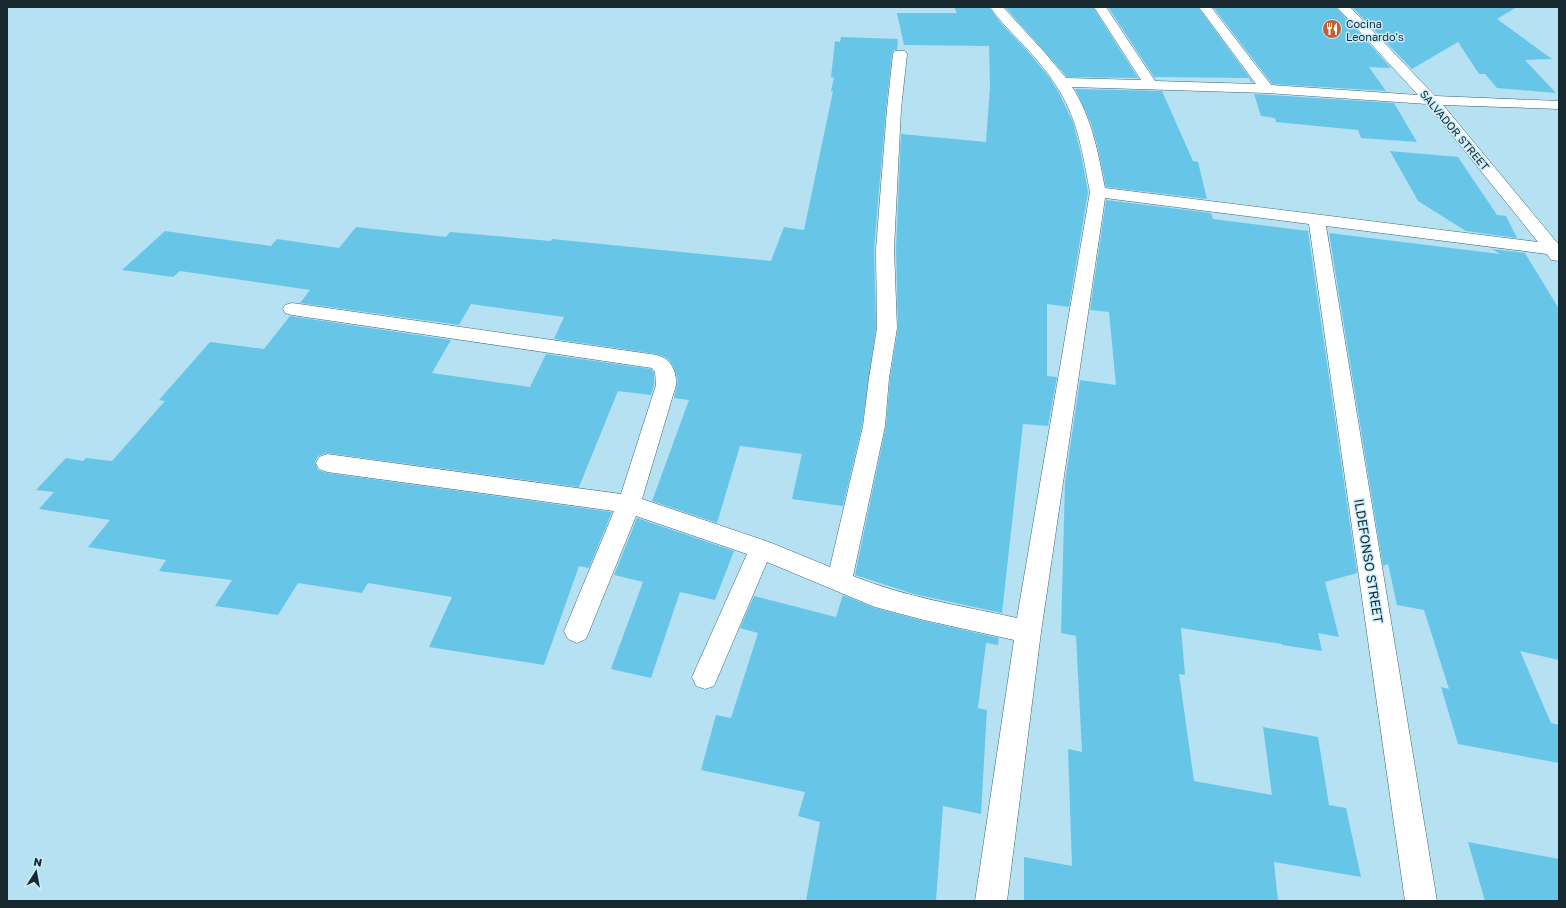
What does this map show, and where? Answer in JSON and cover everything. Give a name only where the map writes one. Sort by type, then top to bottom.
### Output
[{"type":"street","points":[[991,901],[1028,632],[1098,192],[1090,151],[1079,112],[1062,82],[996,7]]},
{"type":"street","points":[[1100,7],[1151,85]]},
{"type":"street","points":[[1205,7],[1266,89]]},
{"type":"street","name":"SALVADOR STREET","points":[[1343,7],[1432,100],[1558,254]]},
{"type":"street","points":[[838,581],[865,471],[874,426],[879,378],[887,328],[885,249],[894,109],[900,54]]},
{"type":"street","points":[[1062,82],[1266,89],[1432,100],[1559,105]]},
{"type":"street","points":[[1098,192],[1317,220],[1558,254]]},
{"type":"street","name":"ILDEFONSO STREET","points":[[1317,220],[1421,901]]},
{"type":"street","points":[[292,309],[657,362],[662,365],[667,377],[666,385],[629,504],[577,631]]},
{"type":"street","points":[[327,463],[629,504],[761,549],[875,596],[924,609],[1028,632]]},
{"type":"street","points":[[705,677],[761,549]]},
{"type":"building","points":[[954,7],[989,7],[1000,22],[1049,77],[1059,93],[1073,122],[1088,192],[1069,307],[1047,304],[1047,376],[1057,377],[1048,426],[1023,424],[1002,613],[914,594],[855,575],[886,426],[890,378],[898,328],[896,249],[901,134],[986,142],[990,87],[989,46],[904,45],[897,13],[957,13]]},
{"type":"building","points":[[1005,7],[1093,7],[1138,78],[1067,77]]},
{"type":"building","points":[[1108,7],[1198,7],[1253,82],[1251,82],[1249,78],[1155,77],[1156,80]]},
{"type":"building","points":[[1213,7],[1336,7],[1391,68],[1369,67],[1386,91],[1272,84]]},
{"type":"building","points":[[1352,7],[1517,7],[1497,19],[1552,59],[1525,60],[1556,93],[1497,88],[1485,74],[1479,74],[1458,42],[1412,69]]},
{"type":"building","points":[[841,37],[898,39],[897,50],[894,50],[892,54],[874,249],[876,328],[862,426],[843,506],[792,499],[802,454],[740,446],[717,523],[652,501],[689,400],[674,398],[678,380],[673,366],[667,358],[657,354],[554,339],[564,317],[471,304],[459,325],[300,303],[310,290],[180,271],[173,277],[122,270],[165,231],[271,246],[277,239],[339,248],[356,227],[446,237],[450,232],[551,241],[552,239],[771,261],[784,227],[804,230],[833,91],[831,91],[834,78],[831,77],[835,41],[840,42]]},
{"type":"building","points":[[1075,89],[1162,91],[1193,161],[1198,162],[1207,199],[1106,187],[1091,123]]},
{"type":"building","points":[[1254,94],[1394,103],[1417,142],[1361,138],[1358,130],[1276,122],[1275,118],[1261,116]]},
{"type":"building","points":[[1390,151],[1458,157],[1497,215],[1506,216],[1517,238],[1466,231],[1418,201]]},
{"type":"building","points":[[1106,200],[1211,213],[1213,219],[1308,231],[1357,573],[1325,582],[1339,637],[1318,633],[1322,651],[1181,628],[1185,675],[1179,674],[1194,781],[1272,795],[1263,727],[1318,737],[1329,805],[1346,808],[1361,877],[1274,862],[1278,901],[1024,901],[1024,857],[1072,866],[1068,749],[1082,752],[1076,636],[1061,633],[1065,482],[1080,380],[1116,385],[1109,312],[1090,310]]},
{"type":"building","points":[[1329,233],[1500,254],[1492,249],[1525,253],[1559,309],[1559,660],[1520,651],[1551,723],[1559,725],[1559,763],[1458,744],[1441,687],[1449,689],[1424,610],[1397,605],[1388,564],[1383,566]]},
{"type":"building","points":[[290,316],[451,340],[432,373],[530,387],[546,354],[651,369],[654,373],[654,385],[651,395],[618,391],[579,487],[327,453],[318,456],[315,462],[318,470],[327,473],[612,512],[589,568],[579,566],[544,665],[429,647],[452,597],[368,583],[362,593],[298,583],[278,615],[215,606],[232,580],[159,571],[166,560],[88,547],[110,520],[39,509],[54,492],[36,490],[66,458],[83,461],[86,458],[112,461],[165,401],[159,400],[210,342],[264,349]]},
{"type":"building","points":[[637,518],[734,551],[715,600],[680,592],[651,678],[611,669],[643,582],[614,575]]},
{"type":"building","points":[[843,595],[875,608],[999,638],[998,645],[986,643],[978,708],[987,710],[981,814],[943,806],[936,901],[806,901],[820,822],[798,816],[805,792],[701,770],[716,715],[731,718],[758,633],[740,628],[754,596],[836,617]]},
{"type":"building","points":[[1468,842],[1559,859],[1559,901],[1485,901]]},
{"type":"place","name":"Cocina Leonardo's","points":[[1332,29]]}]
